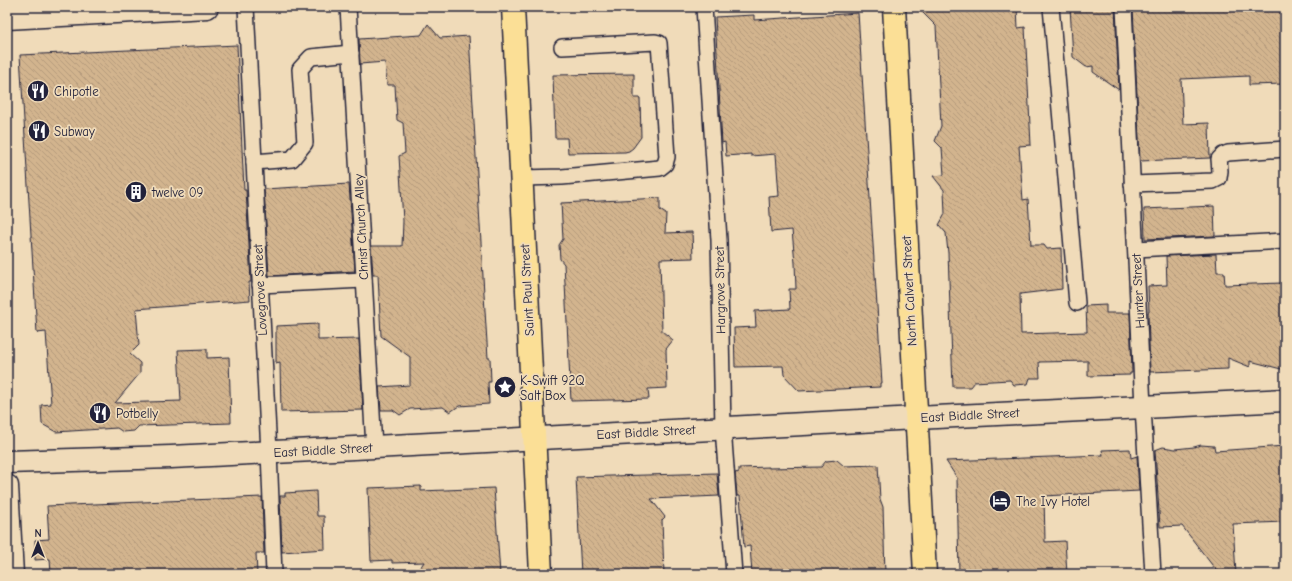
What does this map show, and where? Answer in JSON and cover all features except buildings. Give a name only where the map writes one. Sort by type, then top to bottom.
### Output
[{"type":"main road","points":[[7,18],[207,7]]},
{"type":"main road","name":"Saint Paul Street","points":[[513,7],[535,439],[540,574]]},
{"type":"main road","name":"North Calvert Street","points":[[894,7],[925,574]]},
{"type":"main road","name":"East Biddle Street","points":[[7,462],[171,457],[1285,400]]},
{"type":"main road","points":[[7,486],[12,574]]},
{"type":"lane","name":"Lovegrove Street","points":[[246,7],[274,574]]},
{"type":"lane","name":"Christ Church Alley","points":[[348,7],[374,447]]},
{"type":"lane","name":"Hargrove Street","points":[[704,7],[719,240],[723,428],[734,574]]},
{"type":"lane","points":[[1051,7],[1077,302]]},
{"type":"lane","name":"Hunter Street","points":[[1124,7],[1143,407],[1153,574]]},
{"type":"lane","points":[[521,178],[562,177],[660,168],[665,164],[667,157],[659,43],[562,47]]},
{"type":"lane","points":[[254,162],[292,159],[305,143],[300,69],[311,57],[351,53]]},
{"type":"lane","points":[[1132,184],[1213,181],[1219,178],[1219,159],[1223,155],[1228,153],[1285,149]]},
{"type":"lane","points":[[1136,249],[1285,241]]},
{"type":"lane","points":[[260,285],[364,280]]},
{"type":"place","name":"Chipotle","points":[[38,91]]},
{"type":"place","name":"Subway","points":[[39,131]]},
{"type":"place","name":"twelve 09","points":[[136,192]]},
{"type":"place","name":"K-Swift 92Q Salt Box","points":[[505,387]]},
{"type":"place","name":"Potbelly","points":[[100,413]]},
{"type":"place","name":"The Ivy Hotel","points":[[1000,501]]}]
